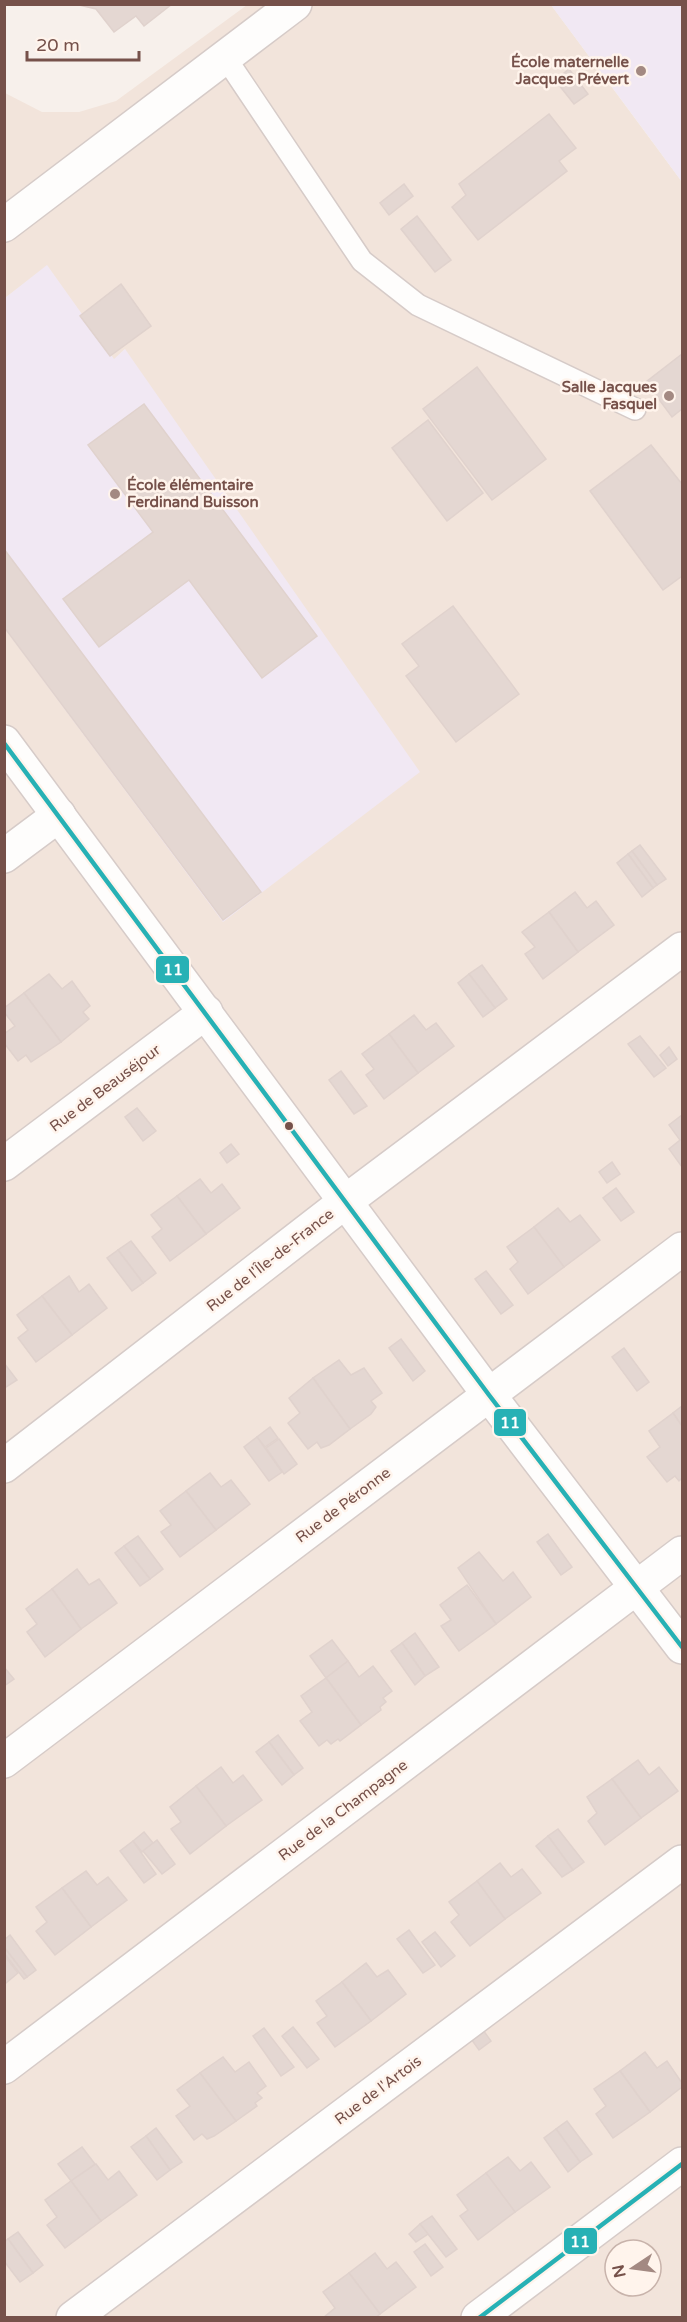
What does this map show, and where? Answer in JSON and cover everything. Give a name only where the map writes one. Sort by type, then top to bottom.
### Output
[{"type":"street","points":[[4,225],[168,104],[295,4]]},
{"type":"street","points":[[4,741],[489,1395],[682,1647]]},
{"type":"street","points":[[4,856],[59,815]]},
{"type":"street","name":"Rue de l'Île-de-France","points":[[4,1466],[346,1201],[682,949]]},
{"type":"street","name":"Rue de Beauséjour","points":[[4,1164],[206,1012]]},
{"type":"street","name":"Rue de Péronne","points":[[4,1761],[682,1249]]},
{"type":"street","name":"Rue de la Champagne","points":[[4,2067],[682,1553]]},
{"type":"street","name":"Rue de l'Artois","points":[[73,2318],[682,1862]]},
{"type":"street","points":[[478,2318],[682,2164]]},
{"type":"lane","points":[[225,57],[362,261],[418,305],[635,409]]},
{"type":"shaded area","points":[[247,5],[551,5],[682,182],[682,2317],[5,2317],[5,629],[223,921],[125,349],[114,360],[47,266],[5,298],[5,93],[42,112],[79,112],[116,101]]},
{"type":"shaded area","name":"École maternelle Jacques Prévert","points":[[551,5],[682,5],[682,182],[649,137]]},
{"type":"shaded area","name":"École élémentaire Ferdinand Buisson","points":[[47,265],[114,359],[125,349],[420,772],[223,922],[5,629],[5,298]]},
{"type":"building","points":[[75,4],[172,4],[144,26],[136,16],[114,32],[96,9]]},
{"type":"building","points":[[569,69],[588,94],[574,104],[555,80]]},
{"type":"building","points":[[549,114],[576,148],[559,161],[567,171],[478,240],[452,207],[466,195],[459,184]]},
{"type":"building","points":[[404,184],[413,196],[389,215],[380,203]]},
{"type":"building","points":[[417,216],[451,260],[435,272],[401,229]]},
{"type":"building","points":[[121,284],[151,326],[110,356],[80,316]]},
{"type":"building","name":"Salle Jacques Fasquel","points":[[682,354],[682,409],[672,417],[646,382]]},
{"type":"building","points":[[477,367],[546,459],[492,500],[423,409]]},
{"type":"building","points":[[144,404],[317,636],[262,678],[189,580],[99,647],[63,599],[153,532],[88,445]]},
{"type":"building","points":[[428,420],[483,493],[447,521],[392,448]]},
{"type":"building","points":[[651,445],[682,484],[682,576],[663,590],[590,491]]},
{"type":"building","points":[[4,549],[261,892],[223,920],[4,627]]},
{"type":"building","points":[[453,606],[519,694],[456,742],[406,676],[419,666],[402,644]]},
{"type":"building","points":[[640,845],[666,879],[657,885],[632,851]]},
{"type":"building","points":[[632,851],[657,885],[653,888],[628,854]]},
{"type":"building","points":[[628,854],[653,888],[642,897],[617,863]]},
{"type":"building","points":[[575,892],[587,908],[596,901],[614,925],[578,952],[549,912]]},
{"type":"building","points":[[549,912],[578,952],[543,979],[525,954],[535,947],[522,932]]},
{"type":"building","points":[[482,965],[507,999],[495,1008],[469,974]]},
{"type":"building","points":[[49,974],[62,989],[72,981],[90,1006],[83,1012],[89,1019],[61,1042],[24,993]]},
{"type":"building","points":[[469,974],[495,1008],[483,1017],[458,983]]},
{"type":"building","points":[[24,993],[61,1042],[31,1062],[26,1055],[18,1061],[4,1043],[4,1034],[15,1026],[4,1012],[4,1008]]},
{"type":"building","points":[[414,1015],[426,1030],[436,1023],[454,1046],[418,1073],[389,1034]]},
{"type":"building","points":[[389,1034],[418,1073],[384,1099],[366,1075],[374,1069],[362,1054]]},
{"type":"building","points":[[640,1036],[666,1068],[654,1077],[628,1044]]},
{"type":"building","points":[[669,1047],[677,1059],[668,1066],[660,1055]]},
{"type":"building","points":[[341,1071],[367,1106],[354,1114],[329,1080]]},
{"type":"building","points":[[137,1108],[156,1131],[143,1141],[125,1117]]},
{"type":"building","points":[[682,1115],[682,1167],[669,1149],[680,1140],[669,1125]]},
{"type":"building","points":[[231,1144],[239,1154],[227,1163],[220,1153]]},
{"type":"building","points":[[612,1162],[620,1174],[607,1183],[599,1172]]},
{"type":"building","points":[[200,1179],[211,1193],[222,1184],[240,1208],[206,1234],[177,1196]]},
{"type":"building","points":[[616,1188],[634,1212],[621,1221],[603,1198]]},
{"type":"building","points":[[177,1196],[206,1234],[170,1261],[152,1237],[162,1229],[151,1215]]},
{"type":"building","points":[[558,1208],[570,1222],[580,1215],[600,1240],[564,1267],[534,1227]]},
{"type":"building","points":[[534,1227],[564,1267],[528,1294],[510,1269],[518,1262],[507,1247]]},
{"type":"building","points":[[131,1241],[156,1273],[143,1283],[118,1250]]},
{"type":"building","points":[[118,1250],[143,1283],[132,1291],[107,1258]]},
{"type":"building","points":[[486,1271],[513,1305],[501,1314],[475,1279]]},
{"type":"building","points":[[69,1276],[79,1292],[89,1284],[107,1308],[72,1335],[42,1296]]},
{"type":"building","points":[[42,1296],[72,1335],[36,1362],[18,1338],[28,1330],[17,1315]]},
{"type":"building","points":[[401,1339],[425,1371],[413,1381],[389,1348]]},
{"type":"building","points":[[624,1348],[649,1382],[637,1391],[612,1357]]},
{"type":"building","points":[[339,1360],[351,1375],[364,1368],[382,1393],[371,1401],[376,1407],[371,1414],[350,1429],[313,1378]]},
{"type":"building","points":[[4,1363],[17,1380],[6,1387],[4,1385]]},
{"type":"building","points":[[313,1378],[350,1429],[329,1445],[321,1448],[317,1442],[308,1449],[288,1423],[300,1413],[289,1398]]},
{"type":"building","points":[[682,1406],[682,1426],[673,1413]]},
{"type":"building","points":[[673,1413],[682,1426],[682,1478],[679,1481],[675,1476],[667,1482],[647,1457],[660,1447],[649,1431]]},
{"type":"building","points":[[270,1427],[278,1438],[265,1447],[257,1437]]},
{"type":"building","points":[[257,1437],[282,1472],[269,1481],[244,1447]]},
{"type":"building","points":[[279,1439],[297,1464],[284,1474],[266,1448]]},
{"type":"building","points":[[210,1473],[221,1487],[231,1480],[250,1504],[216,1530],[186,1491]]},
{"type":"building","points":[[186,1491],[216,1530],[180,1557],[161,1532],[171,1525],[160,1511]]},
{"type":"building","points":[[548,1534],[572,1567],[561,1575],[537,1542]]},
{"type":"building","points":[[138,1536],[163,1569],[150,1579],[124,1546]]},
{"type":"building","points":[[124,1546],[150,1579],[140,1586],[115,1553]]},
{"type":"building","points":[[479,1552],[503,1581],[513,1572],[531,1597],[496,1624],[458,1568]]},
{"type":"building","points":[[77,1569],[89,1585],[99,1579],[117,1603],[81,1629],[52,1589]]},
{"type":"building","points":[[467,1585],[496,1624],[459,1651],[441,1626],[451,1620],[440,1605]]},
{"type":"building","points":[[52,1589],[81,1629],[45,1657],[27,1632],[37,1624],[26,1609]]},
{"type":"building","points":[[415,1633],[439,1667],[425,1676],[402,1643]]},
{"type":"building","points":[[332,1640],[348,1661],[326,1678],[310,1656]]},
{"type":"building","points":[[402,1643],[425,1676],[415,1685],[391,1651]]},
{"type":"building","points":[[348,1661],[359,1677],[373,1666],[392,1691],[383,1698],[386,1702],[380,1707],[381,1710],[361,1725],[326,1678]]},
{"type":"building","points":[[4,1667],[14,1679],[4,1686]]},
{"type":"building","points":[[326,1678],[361,1725],[340,1741],[338,1739],[331,1744],[327,1740],[319,1746],[300,1721],[312,1712],[301,1696]]},
{"type":"building","points":[[278,1735],[303,1768],[294,1775],[269,1742]]},
{"type":"building","points":[[269,1742],[294,1775],[282,1785],[256,1752]]},
{"type":"building","points":[[638,1760],[649,1775],[659,1767],[678,1791],[641,1818],[612,1779]]},
{"type":"building","points":[[221,1767],[233,1783],[243,1775],[262,1800],[226,1826],[196,1786]]},
{"type":"building","points":[[612,1779],[641,1818],[605,1845],[588,1821],[597,1813],[587,1797]]},
{"type":"building","points":[[196,1786],[226,1826],[190,1854],[171,1829],[181,1822],[170,1807]]},
{"type":"building","points":[[558,1829],[584,1862],[573,1870],[548,1836]]},
{"type":"building","points":[[144,1832],[153,1843],[142,1852],[133,1841]]},
{"type":"building","points":[[548,1836],[573,1870],[562,1877],[536,1846]]},
{"type":"building","points":[[157,1840],[175,1864],[162,1874],[143,1851]]},
{"type":"building","points":[[133,1841],[156,1874],[144,1883],[120,1851]]},
{"type":"building","points":[[500,1863],[511,1877],[522,1869],[541,1893],[505,1919],[477,1881]]},
{"type":"building","points":[[86,1871],[97,1885],[108,1877],[127,1900],[91,1927],[62,1888]]},
{"type":"building","points":[[477,1881],[505,1919],[470,1946],[451,1922],[459,1915],[449,1902]]},
{"type":"building","points":[[62,1888],[91,1927],[55,1955],[36,1931],[47,1922],[36,1907]]},
{"type":"building","points":[[409,1930],[435,1965],[423,1973],[397,1939]]},
{"type":"building","points":[[435,1932],[455,1956],[441,1967],[422,1942]]},
{"type":"building","points":[[10,1935],[36,1970],[27,1977],[4,1947],[4,1940]]},
{"type":"building","points":[[4,1947],[27,1977],[24,1979],[4,1953]]},
{"type":"building","points":[[4,1955],[18,1973],[6,1983],[4,1981]]},
{"type":"building","points":[[366,1963],[377,1977],[388,1970],[406,1994],[371,2021],[342,1982]]},
{"type":"building","points":[[342,1982],[371,2021],[335,2047],[317,2023],[327,2016],[316,2001]]},
{"type":"building","points":[[293,2027],[319,2059],[307,2068],[282,2036]]},
{"type":"building","points":[[264,2028],[294,2067],[281,2076],[253,2036]]},
{"type":"building","points":[[483,2030],[491,2041],[479,2050],[469,2036]]},
{"type":"building","points":[[645,2052],[657,2068],[667,2061],[682,2083],[682,2087],[650,2112],[620,2071]]},
{"type":"building","points":[[223,2057],[235,2072],[249,2062],[266,2086],[257,2093],[262,2098],[255,2103],[257,2106],[236,2121],[200,2073]]},
{"type":"building","points":[[620,2071],[650,2112],[613,2138],[596,2114],[606,2106],[594,2089]]},
{"type":"building","points":[[200,2073],[236,2121],[214,2136],[207,2139],[202,2134],[194,2140],[176,2116],[190,2106],[177,2090]]},
{"type":"building","points":[[567,2121],[592,2154],[580,2162],[556,2129]]},
{"type":"building","points":[[156,2128],[182,2162],[170,2170],[146,2136]]},
{"type":"building","points":[[556,2129],[580,2162],[568,2172],[544,2138]]},
{"type":"building","points":[[146,2136],[170,2170],[157,2180],[131,2147]]},
{"type":"building","points":[[82,2147],[95,2164],[71,2181],[58,2164]]},
{"type":"building","points":[[508,2157],[520,2171],[531,2162],[550,2187],[515,2212],[486,2173]]},
{"type":"building","points":[[96,2164],[108,2180],[119,2171],[137,2195],[101,2221],[71,2181]]},
{"type":"building","points":[[486,2173],[515,2212],[478,2240],[460,2216],[468,2210],[457,2195]]},
{"type":"building","points":[[71,2181],[101,2221],[65,2248],[47,2225],[57,2217],[45,2200]]},
{"type":"building","points":[[432,2216],[457,2249],[446,2257],[420,2224]]},
{"type":"building","points":[[420,2224],[428,2234],[416,2242],[409,2234]]},
{"type":"building","points":[[18,2232],[43,2265],[33,2273],[8,2239]]},
{"type":"building","points":[[8,2239],[33,2273],[20,2282],[4,2261],[4,2242]]},
{"type":"building","points":[[425,2244],[443,2267],[431,2276],[414,2252]]},
{"type":"building","points":[[375,2253],[387,2269],[396,2262],[416,2287],[380,2314],[349,2273]]},
{"type":"building","points":[[349,2273],[380,2314],[375,2318],[324,2317],[335,2308],[323,2292]]},
{"type":"transit line","name":"11","points":[[4,743],[489,1395],[682,1647]]},
{"type":"transit line","name":"11","points":[[479,2318],[682,2164]]},
{"type":"place","name":"École maternelle Jacques Prévert","points":[[641,71]]},
{"type":"place","name":"Salle Jacques Fasquel","points":[[669,396]]},
{"type":"place","name":"École élémentaire Ferdinand Buisson","points":[[115,494]]}]
